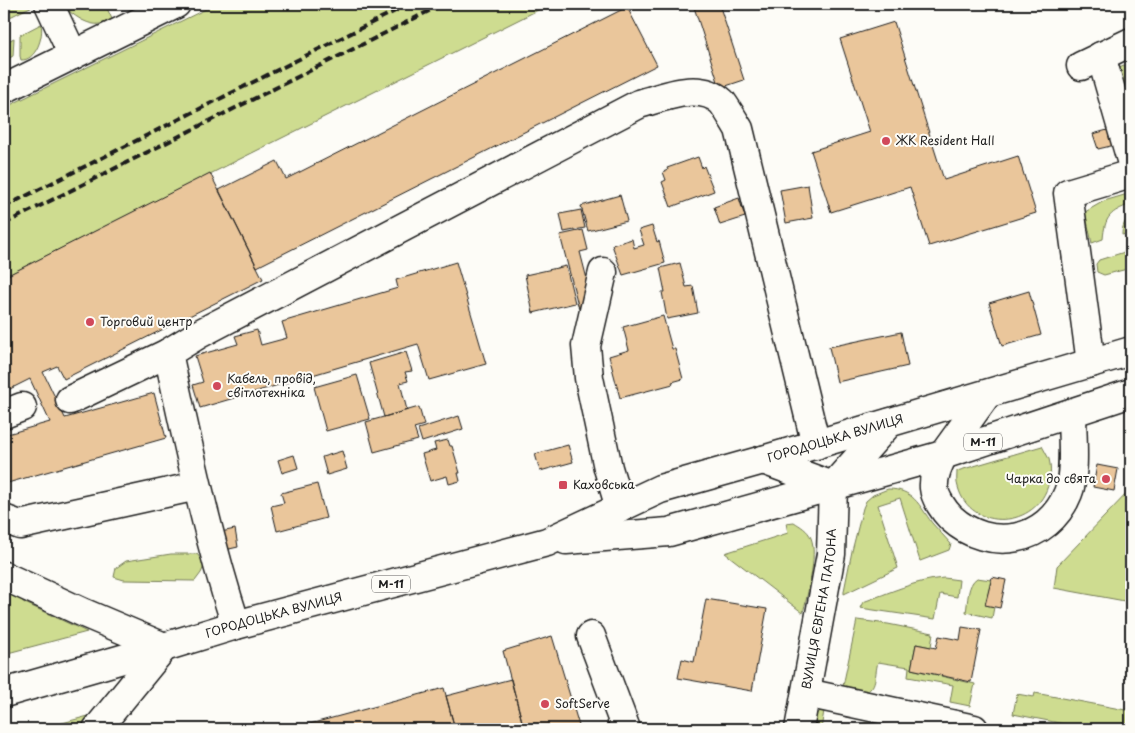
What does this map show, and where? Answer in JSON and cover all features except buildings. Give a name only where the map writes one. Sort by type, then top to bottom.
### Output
[{"type":"main road","points":[[49,4],[73,55]]},
{"type":"main road","points":[[4,89],[176,4]]},
{"type":"main road","points":[[1131,42],[1091,61],[1131,160]]},
{"type":"main road","points":[[70,400],[168,354],[200,334],[639,104],[680,92],[705,92],[721,102],[739,129],[816,445]]},
{"type":"main road","points":[[1090,363],[1068,193],[1131,174]]},
{"type":"main road","points":[[603,272],[586,346],[589,378],[608,468],[620,508]]},
{"type":"main road","name":"ГОРОДОЦЬКА ВУЛИЦЯ","points":[[4,693],[236,626],[548,542],[660,489],[816,445],[1131,351]]},
{"type":"main road","points":[[168,354],[196,486],[220,576],[236,626]]},
{"type":"main road","name":"ГОРОДОЦЬКА ВУЛИЦЯ","points":[[548,542],[669,532],[943,455],[1131,393]]},
{"type":"main road","points":[[987,394],[943,455],[935,472],[934,489],[948,515],[959,525],[986,538],[1015,538],[1029,534],[1054,517],[1069,492],[1072,478],[1072,413]]},
{"type":"main road","points":[[763,460],[833,486],[889,423]]},
{"type":"main road","points":[[4,519],[20,525],[196,486]]},
{"type":"main road","name":"ВУЛИЦЯ ЄВГЕНА ПАТОНА","points":[[799,729],[831,554],[833,486]]},
{"type":"main road","points":[[4,576],[164,648],[97,729]]},
{"type":"main road","points":[[591,636],[626,729]]},
{"type":"main road","points":[[806,693],[974,729]]},
{"type":"green space","points":[[4,4],[38,4],[4,20]]},
{"type":"green space","points":[[105,4],[112,19],[100,24],[92,24],[69,11],[77,6]]},
{"type":"green space","points":[[216,4],[550,4],[4,277],[4,108]]},
{"type":"green space","points":[[41,24],[42,29],[38,47],[31,56],[21,60],[20,35]]},
{"type":"green space","points":[[14,38],[13,56],[4,61],[4,43]]},
{"type":"green space","points":[[1131,63],[1131,129],[1114,74],[1119,68]]},
{"type":"green space","points":[[1131,193],[1131,204],[1110,216],[1105,225],[1103,239],[1092,243],[1085,212],[1104,201]]},
{"type":"green space","points":[[1131,216],[1131,233],[1122,235],[1124,224]]},
{"type":"green space","points":[[1131,250],[1131,268],[1104,275],[1097,272],[1096,264],[1099,260]]},
{"type":"green space","points":[[1042,446],[1049,459],[1050,477],[1042,498],[1032,509],[1019,517],[989,518],[976,512],[965,502],[957,485],[957,471]]},
{"type":"green space","points":[[888,489],[904,492],[915,499],[932,523],[951,544],[949,550],[920,561],[900,498],[878,505],[898,568],[844,594],[863,508],[866,501],[873,495]]},
{"type":"green space","points":[[1131,489],[1130,602],[1054,588],[1057,566]]},
{"type":"green space","points":[[794,522],[804,528],[811,538],[813,545],[811,576],[803,613],[725,553],[788,533],[786,523]]},
{"type":"green space","points":[[171,554],[197,554],[205,564],[195,581],[124,580],[114,577],[116,568],[126,561]]},
{"type":"green space","points":[[944,578],[959,580],[957,597],[940,594],[935,619],[860,608],[863,602],[903,587],[923,581]]},
{"type":"green space","points":[[977,578],[991,580],[986,605],[994,607],[992,618],[966,612],[971,584]]},
{"type":"green space","points":[[4,586],[21,596],[23,602],[87,632],[4,654]]},
{"type":"green space","points":[[857,620],[933,633],[931,647],[916,644],[911,669],[975,684],[970,706],[950,702],[953,685],[908,677],[909,667],[878,662],[874,682],[869,690],[859,691],[843,686]]},
{"type":"green space","points":[[1035,693],[1131,711],[1131,729],[1090,729],[1013,714],[1017,694],[1034,697]]},
{"type":"green space","points":[[824,711],[821,729],[811,729],[814,716]]},
{"type":"green space","points":[[92,715],[80,729],[40,729]]},
{"type":"green space","points":[[865,723],[870,723],[903,729],[855,729]]},
{"type":"railway","points":[[4,207],[409,4]]},
{"type":"railway","points":[[4,224],[443,4]]},
{"type":"place","name":"ЖК Resident Hall","points":[[886,141]]},
{"type":"place","name":"Торговий центр","points":[[90,322]]},
{"type":"place","name":"Кабель, провід, світлотехніка","points":[[217,386]]},
{"type":"place","name":"Чарка до свята","points":[[1106,479]]},
{"type":"place","name":"Каховська","points":[[563,485]]},
{"type":"place","name":"SoftServe","points":[[545,704]]}]
